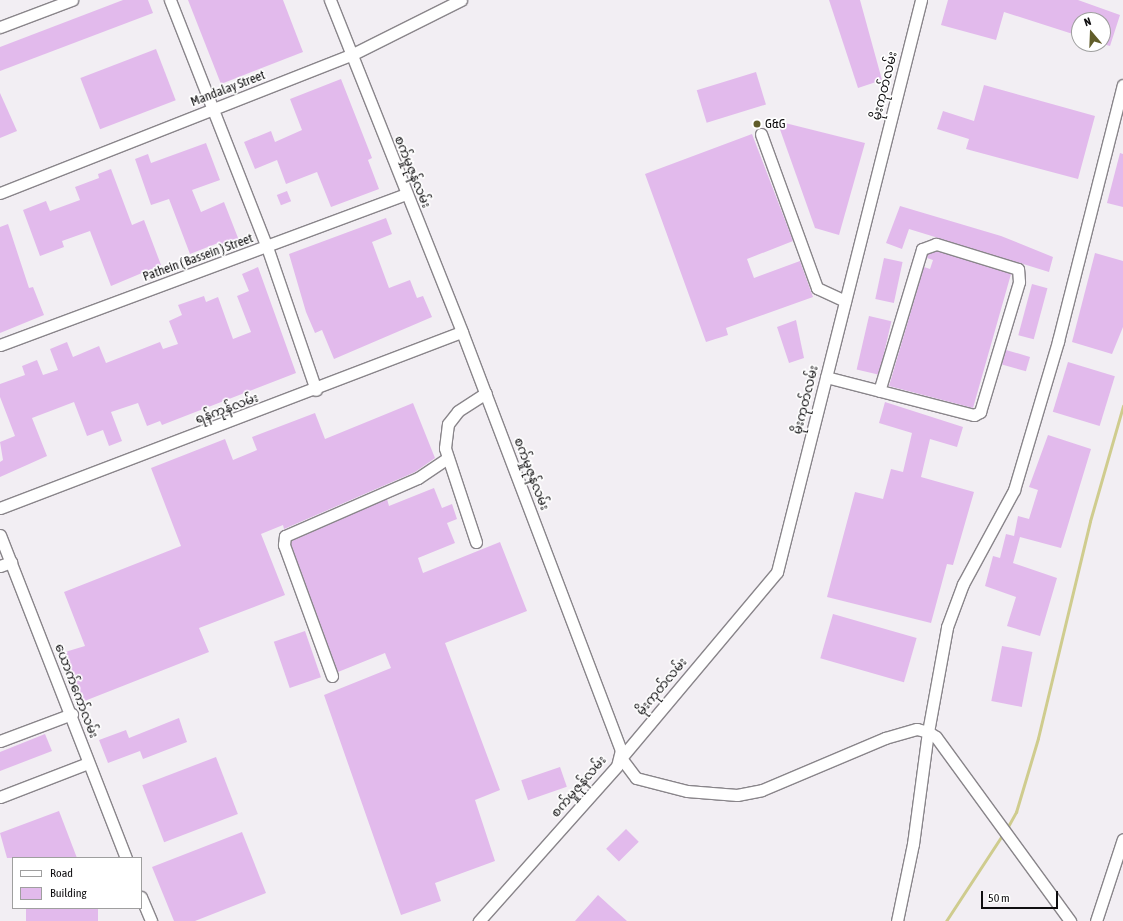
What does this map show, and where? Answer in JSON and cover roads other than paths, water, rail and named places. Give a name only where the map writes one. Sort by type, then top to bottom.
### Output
[{"type":"street","points":[[0,27],[72,0]]},
{"type":"street","points":[[170,0],[267,247],[316,390]]},
{"type":"street","name":"စက်မှုဇုန်လမ်း","points":[[330,0],[405,194],[486,394],[618,741],[621,758],[479,921]]},
{"type":"street","name":"Mandalay Street","points":[[0,193],[351,55],[461,0]]},
{"type":"street","name":"မိုးကုတ်လမ်း","points":[[621,758],[777,572],[921,0]]},
{"type":"street","points":[[896,921],[913,844],[928,732],[947,627],[963,584],[1014,490],[1058,341],[1123,85]]},
{"type":"street","points":[[761,134],[817,288],[845,302]]},
{"type":"street","name":"Pathein ( Bassein ) Street","points":[[0,345],[267,247],[405,194]]},
{"type":"street","points":[[826,378],[974,415],[980,412],[1019,282],[1018,269],[936,244],[922,249],[879,391]]},
{"type":"street","name":"ရန်ကုန်လမ်း","points":[[0,508],[316,390],[462,332]]},
{"type":"street","points":[[476,542],[446,459],[448,424],[458,411],[486,394]]},
{"type":"street","points":[[332,676],[284,545],[285,536],[418,478],[446,459]]},
{"type":"street","name":"ယောက်ကော်လမ်း","points":[[0,535],[72,714],[88,763],[126,857]]},
{"type":"street","points":[[0,566],[11,562]]},
{"type":"street","points":[[1,738],[72,714]]},
{"type":"street","points":[[621,758],[636,778],[688,791],[737,795],[762,790],[886,738],[917,729],[928,732],[936,737],[1070,921]]},
{"type":"street","points":[[0,797],[88,763]]},
{"type":"street","points":[[1096,921],[1123,839]]},
{"type":"street","points":[[142,900],[149,921]]},
{"type":"waterway","points":[[1006,830],[1016,812],[1038,738],[1090,521],[1123,406]]},
{"type":"waterway","points":[[946,921],[1003,834]]},
{"type":"place","name":"G&G","points":[[757,124]]}]
